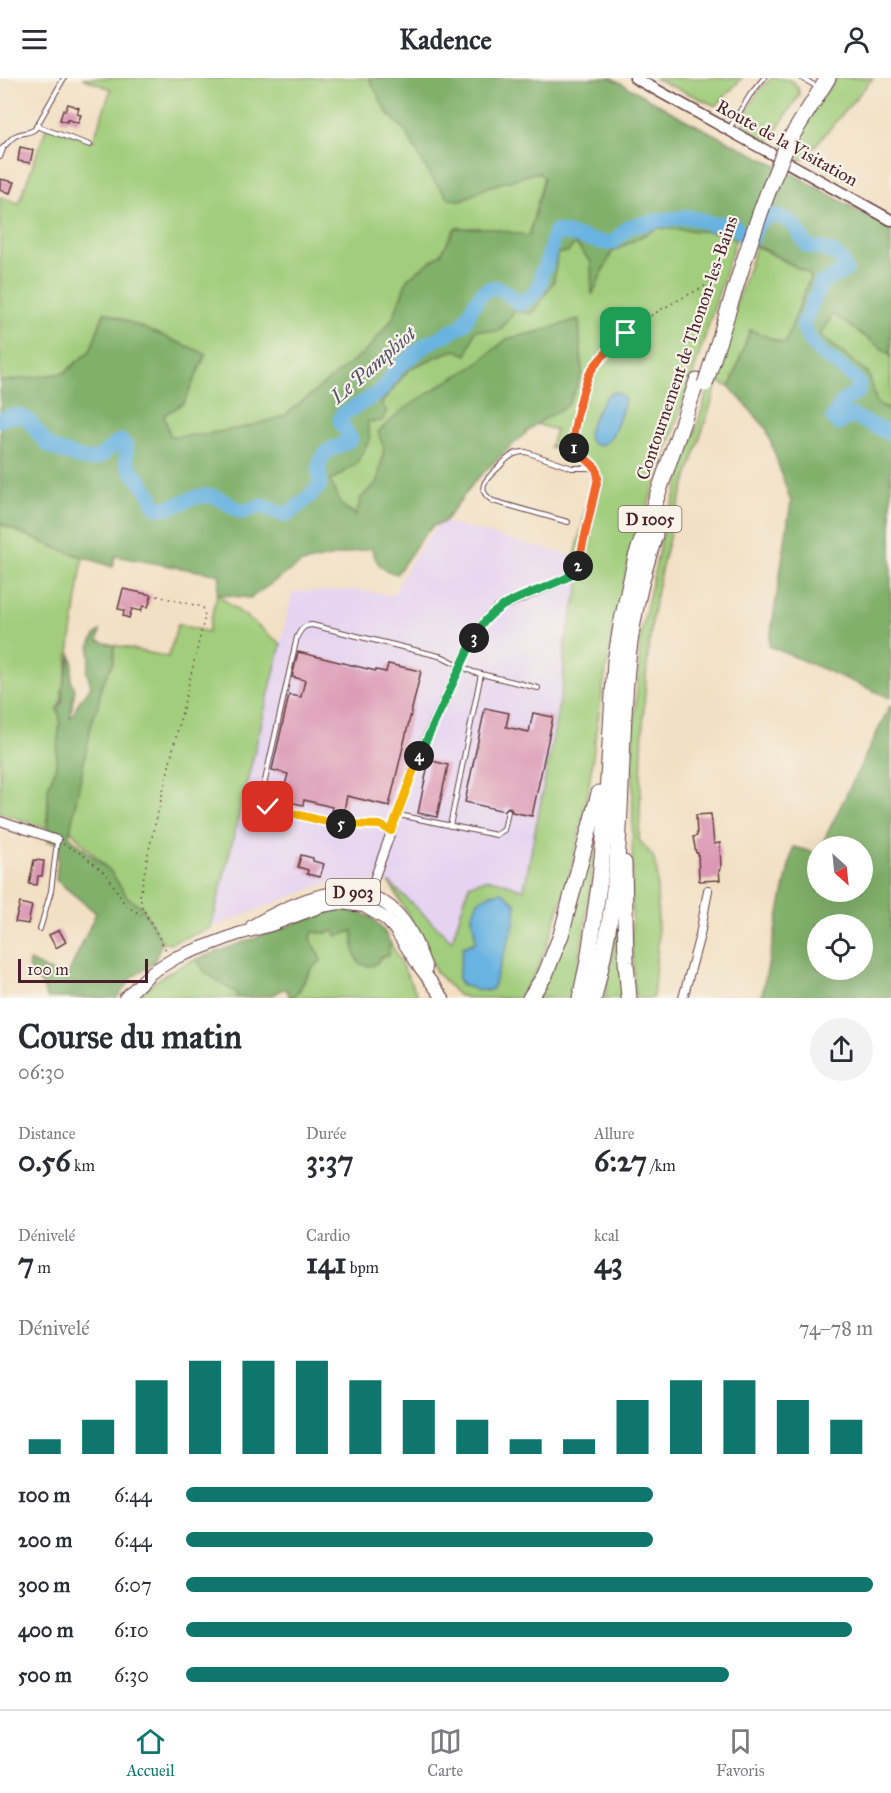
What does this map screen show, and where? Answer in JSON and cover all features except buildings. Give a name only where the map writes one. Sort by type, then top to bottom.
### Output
[{"type":"highway","name":"Contournement de Thonon-les-Bains","points":[[787,139],[828,78]]},
{"type":"highway","name":"Contournement de Thonon-les-Bains","points":[[580,998],[588,961],[600,878],[615,661],[636,557],[787,139],[812,80]]},
{"type":"highway","name":"Contournement de Thonon-les-Bains","points":[[594,998],[613,898],[618,848],[627,668],[638,600],[646,562],[701,382]]},
{"type":"highway","points":[[530,998],[548,969],[561,935],[608,758]]},
{"type":"highway","points":[[621,794],[629,998]]},
{"type":"main road","name":"D 903","points":[[125,998],[143,980],[171,960],[238,934],[332,904],[366,901],[390,924],[443,998]]},
{"type":"street","name":"Route de la Visitation","points":[[635,78],[891,220]]},
{"type":"street","points":[[366,901],[420,754],[479,628],[490,614],[502,606],[561,581],[574,572],[579,562],[598,481],[596,468]]},
{"type":"street","points":[[0,821],[57,840]]},
{"type":"street","points":[[683,998],[700,935],[708,890]]},
{"type":"lane","points":[[0,157],[2,149],[15,136],[32,132],[64,78]]},
{"type":"lane","points":[[729,130],[750,95],[764,78]]},
{"type":"lane","points":[[36,126],[90,145]]},
{"type":"lane","points":[[568,522],[493,501],[484,493],[485,481],[511,455],[518,452],[526,452],[572,468],[596,468]]},
{"type":"lane","points":[[391,831],[380,825],[335,824],[271,808],[263,801],[262,794],[298,635],[304,627],[312,626],[440,656],[481,674],[538,688]]},
{"type":"lane","points":[[450,826],[481,674]]},
{"type":"lane","points":[[397,814],[498,835],[504,830],[508,812]]},
{"type":"lane","points":[[40,929],[49,899],[57,840]]},
{"type":"path","points":[[596,468],[578,453],[572,442],[590,373],[626,333],[644,320],[713,282]]},
{"type":"path","points":[[157,596],[203,608],[205,616],[148,854],[141,896],[142,907],[171,960]]},
{"type":"path","points":[[57,840],[82,854],[108,876],[125,904],[150,920]]},
{"type":"shaded area","points":[[444,522],[575,557],[583,570],[565,644],[563,684],[524,890],[469,885],[452,941],[389,882],[326,883],[211,928],[293,592],[356,590],[393,595],[411,562],[439,523]]},
{"type":"green space","points":[[82,78],[369,78],[388,114],[404,129],[431,177],[461,200],[488,187],[538,172],[544,177],[529,236],[489,228],[455,228],[441,254],[408,278],[393,318],[368,349],[284,416],[247,427],[201,435],[170,436],[164,415],[104,312],[90,351],[64,373],[0,382],[0,197],[19,203],[47,126],[93,141],[111,89]]},
{"type":"green space","points":[[369,78],[612,78],[891,229],[891,355],[833,314],[820,335],[869,374],[877,404],[891,409],[891,698],[769,646],[791,502],[766,428],[730,387],[750,330],[785,344],[811,275],[764,249],[716,232],[657,228],[612,252],[592,295],[591,262],[575,243],[568,252],[557,253],[554,281],[532,314],[515,311],[499,331],[475,330],[467,355],[456,350],[409,369],[381,403],[387,411],[382,421],[367,422],[370,439],[356,464],[330,481],[342,506],[356,515],[361,498],[378,481],[384,449],[378,432],[400,412],[473,367],[507,339],[579,319],[582,374],[568,405],[536,424],[475,481],[444,522],[433,526],[421,539],[397,574],[380,566],[371,548],[302,563],[250,598],[217,594],[220,575],[115,556],[113,567],[59,549],[0,524],[0,382],[64,373],[90,351],[105,312],[206,354],[184,403],[164,415],[170,436],[201,435],[247,427],[284,416],[368,349],[393,318],[408,278],[441,254],[455,228],[489,228],[529,236],[544,178],[538,172],[488,187],[461,200],[449,199],[431,177],[404,129],[388,114]]},
{"type":"green space","points":[[654,78],[742,78],[716,106]]},
{"type":"green space","points":[[772,78],[790,80],[797,86],[799,95],[768,143],[749,134],[742,120],[759,90]]},
{"type":"green space","points":[[836,78],[873,78],[803,160],[790,153],[821,99]]},
{"type":"green space","points":[[657,228],[717,232],[736,239],[691,380],[628,563],[613,627],[587,801],[568,881],[547,945],[536,973],[518,998],[468,998],[458,995],[436,972],[421,936],[389,882],[452,941],[469,885],[492,880],[524,890],[563,684],[565,644],[583,570],[575,557],[593,477],[588,462],[576,455],[550,447],[556,430],[536,424],[568,405],[582,374],[579,319],[507,339],[473,367],[439,386],[384,449],[378,481],[361,498],[357,515],[342,506],[330,481],[356,464],[367,421],[409,369],[457,350],[467,355],[474,330],[499,331],[515,311],[554,281],[557,253],[568,252],[575,243],[591,262],[592,294],[612,252]],"holes":[[[472,915],[486,991],[462,985],[458,979],[471,944],[476,942]]]},
{"type":"green space","points":[[756,246],[811,275],[785,344],[750,330],[730,387],[718,382],[665,555],[653,614],[647,670],[639,840],[653,856],[657,871],[658,941],[653,998],[635,998],[632,934],[633,739],[641,634],[661,541],[723,342]]},
{"type":"green space","points":[[833,314],[891,355],[891,409],[877,404],[869,374],[820,335]]},
{"type":"green space","points":[[0,524],[83,557],[63,692],[57,709],[60,717],[56,766],[48,788],[47,828],[0,813]]},
{"type":"green space","points":[[217,594],[281,644],[211,928],[171,943],[162,942],[142,907],[127,897],[111,872],[70,830],[92,721],[114,645],[168,657],[178,624],[208,632]]},
{"type":"green space","points":[[100,631],[98,641],[114,645],[114,661],[101,687],[99,702],[92,721],[69,836],[111,872],[127,897],[142,907],[162,942],[154,962],[132,978],[117,998],[47,998],[42,985],[29,968],[29,961],[66,979],[96,913],[56,880],[59,844],[48,841],[48,788],[56,766],[60,717],[57,709],[63,701],[62,690],[71,655],[73,661],[71,681],[75,689],[70,718],[79,701],[91,686],[87,672],[90,645]]},
{"type":"green space","points":[[891,704],[891,998],[761,998],[793,847],[807,850],[807,902],[873,902],[873,836],[826,836]]},
{"type":"green space","points":[[594,839],[597,840],[583,939],[571,998],[534,998]]},
{"type":"green space","points":[[620,896],[626,998],[604,998],[613,952]]},
{"type":"green space","points":[[337,910],[363,914],[376,922],[391,944],[389,955],[380,957],[377,963],[371,966],[360,964],[355,952],[353,931],[337,936],[333,931],[313,932],[312,944],[321,961],[308,973],[298,991],[289,998],[288,992],[282,989],[269,996],[237,998],[237,994],[204,971],[197,959],[327,912]]},
{"type":"green space","points":[[353,931],[354,950],[366,966],[378,961],[391,944],[417,994],[413,998],[289,998],[298,992],[320,955],[312,941],[313,932]]},
{"type":"green space","points":[[197,959],[204,971],[237,994],[237,998],[138,998],[165,975]]},
{"type":"water","points":[[615,392],[621,394],[625,401],[614,432],[605,443],[599,445],[592,443],[588,434],[590,427],[605,399]]},
{"type":"water","points":[[502,892],[516,905],[514,924],[492,989],[474,989],[464,985],[458,979],[463,947],[476,942],[472,915],[478,901],[490,894]]},
{"type":"waterway","name":"Le Pamphiot","points":[[0,420],[11,416],[25,418],[50,446],[86,459],[98,458],[121,441],[126,446],[126,460],[129,467],[158,508],[172,507],[197,497],[211,496],[242,512],[262,506],[285,515],[305,501],[319,487],[319,467],[323,456],[329,450],[351,439],[341,423],[340,419],[343,414],[377,394],[398,367],[427,344],[460,327],[478,299],[488,289],[500,289],[520,304],[533,295],[540,285],[555,231],[612,243],[629,227],[660,220],[690,217],[712,224],[731,223],[746,237],[752,238],[758,223],[769,215],[783,218],[792,224],[807,246],[835,254],[846,270],[821,283],[803,325],[814,346],[859,383],[858,392],[844,400],[833,417],[838,424],[851,415],[891,434]]},
{"type":"route","points":[[268,807],[335,824],[380,825],[391,831],[420,754],[482,624],[498,608],[566,578],[577,567],[598,478],[596,468],[574,448],[572,442],[574,431],[590,373],[626,333]]}]
